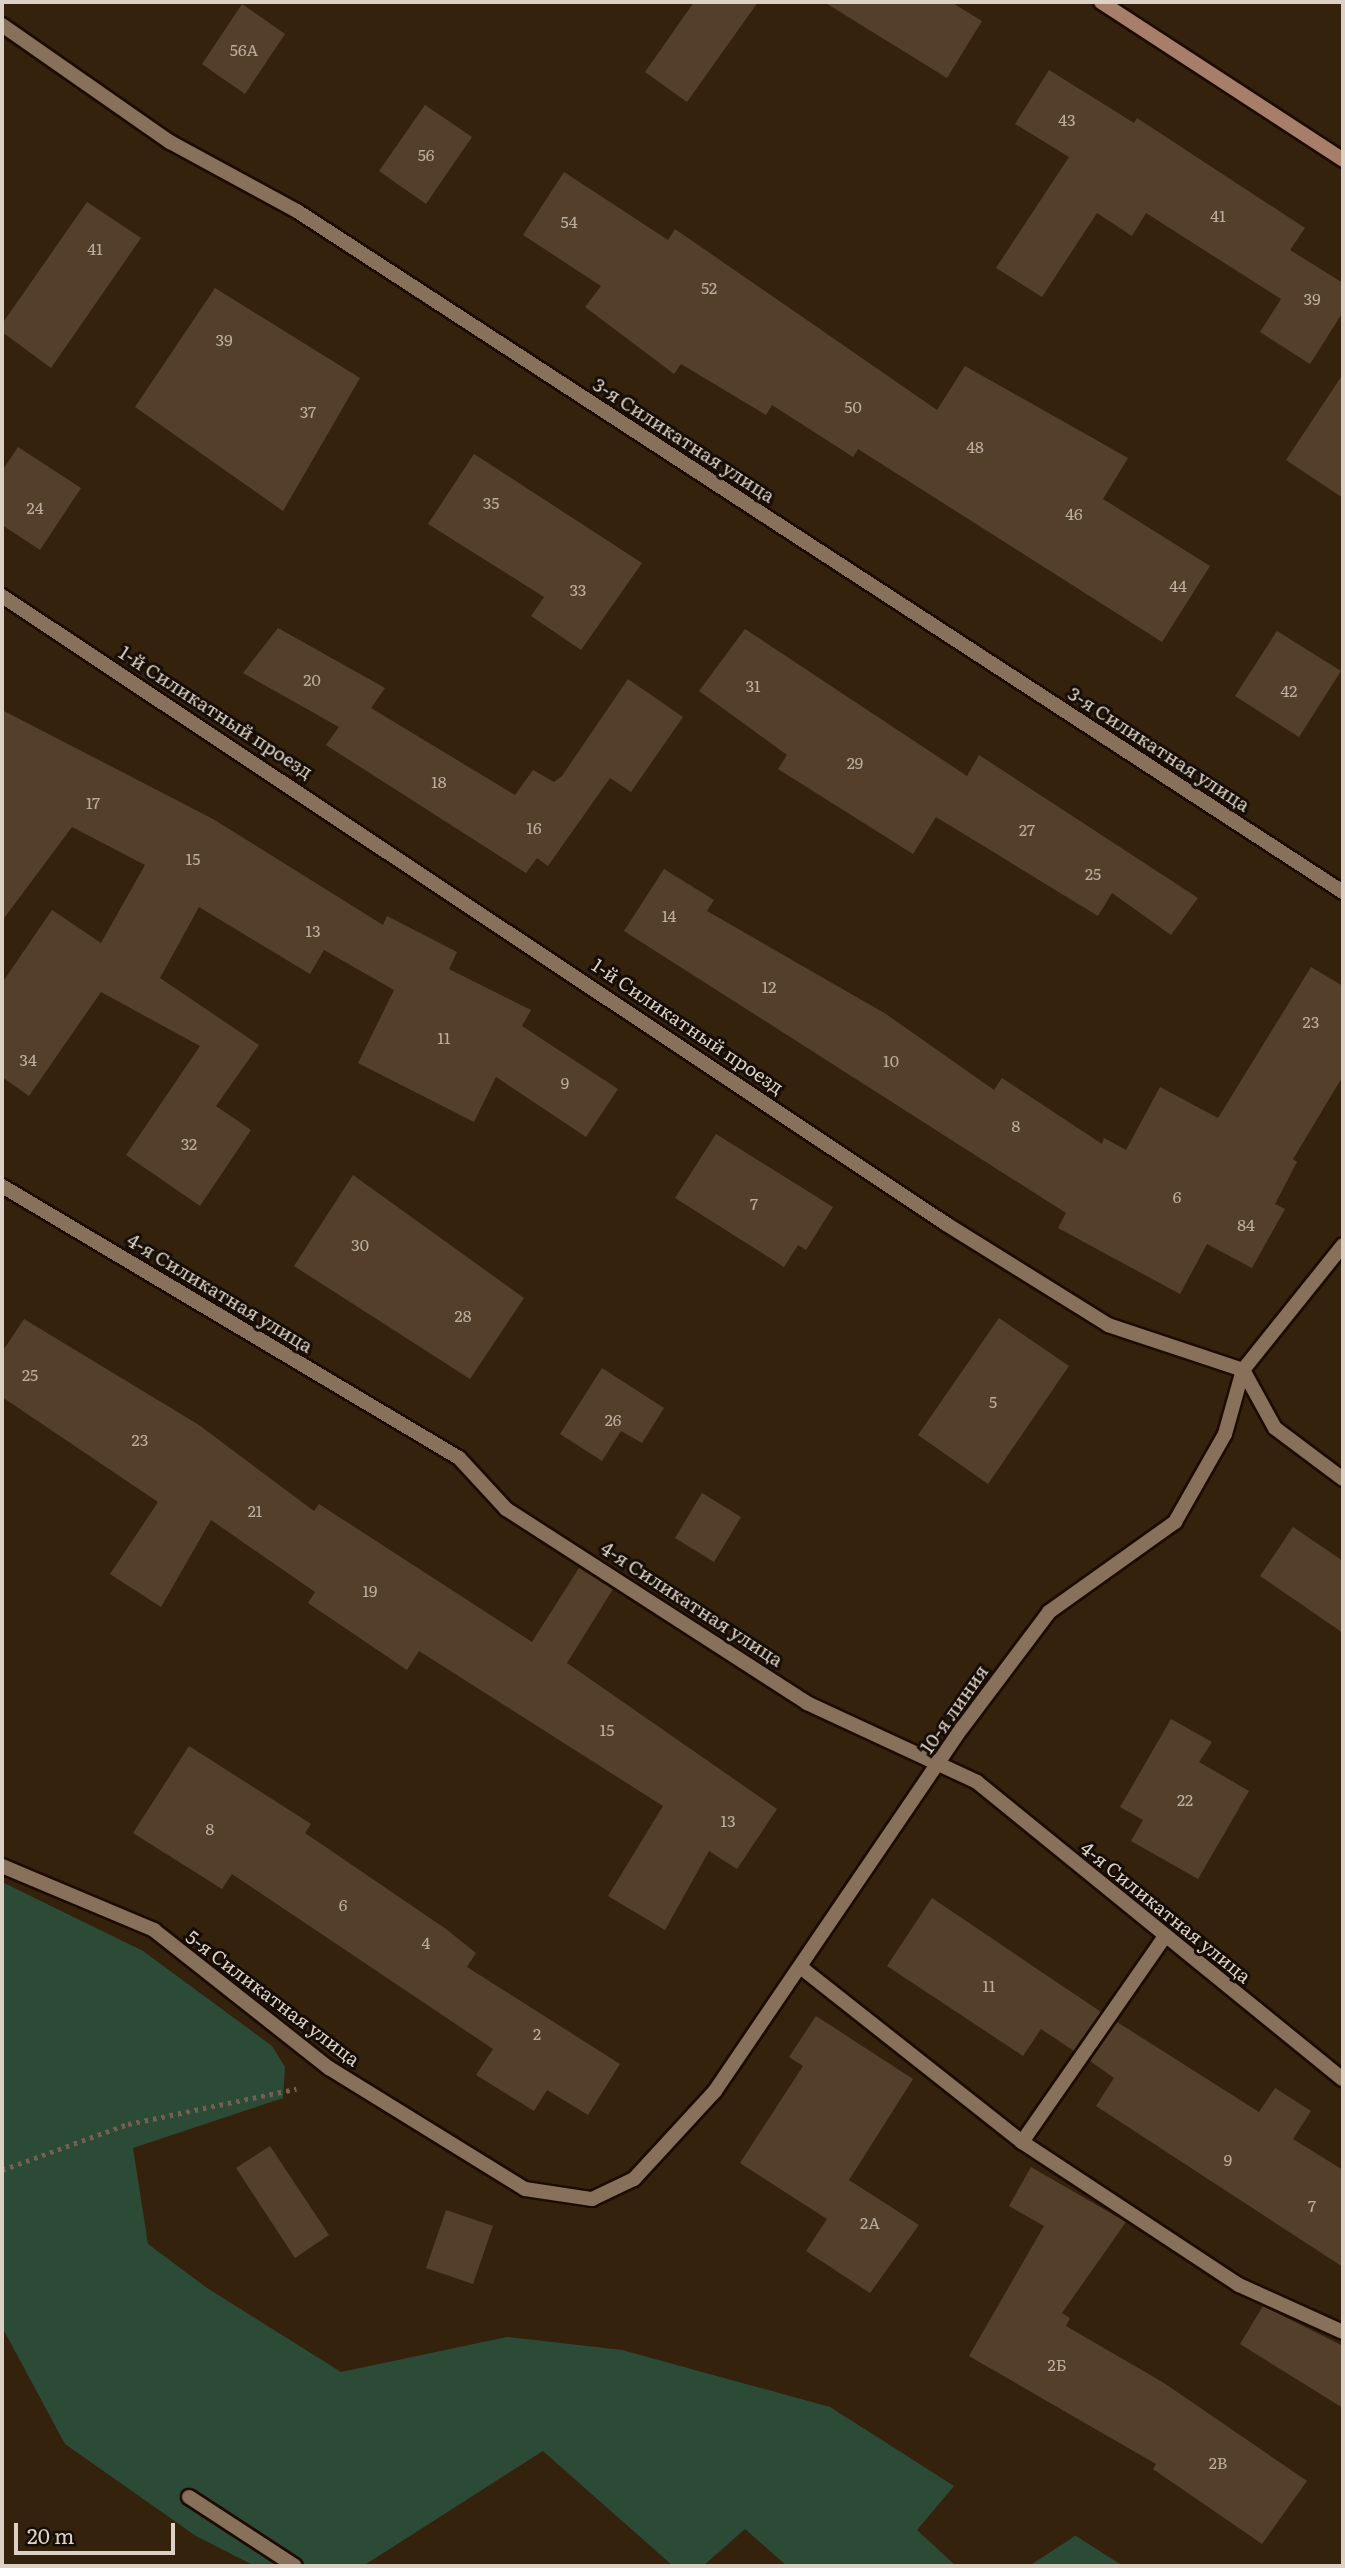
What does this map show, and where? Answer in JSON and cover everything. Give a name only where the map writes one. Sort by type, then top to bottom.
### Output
[{"type":"street","points":[[1106,3],[1343,160]]},
{"type":"street","name":"3-я Силикатная улица","points":[[2,25],[170,142],[296,211],[1343,892]]},
{"type":"street","name":"1-й Силикатный проезд","points":[[2,596],[969,1239],[1108,1325],[1243,1370]]},
{"type":"street","name":"4-я Силикатная улица","points":[[2,1186],[459,1458],[506,1508],[807,1703],[942,1761],[977,1782],[1164,1938],[1343,2079]]},
{"type":"street","name":"10-я линия","points":[[592,2199],[634,2179],[706,2101],[803,1969],[942,1761],[1049,1612],[1175,1522],[1225,1434],[1243,1370],[1343,1245]]},
{"type":"street","points":[[1243,1370],[1275,1428],[1343,1479]]},
{"type":"street","name":"5-я Силикатная улица","points":[[2,1866],[154,1930],[329,2068],[525,2189],[592,2199]]},
{"type":"street","points":[[1022,2142],[1164,1938]]},
{"type":"street","points":[[803,1969],[1022,2142],[1239,2285],[1343,2332]]},
{"type":"street","points":[[189,2497],[295,2566]]},
{"type":"path","points":[[2,2170],[128,2124],[299,2088],[329,2068]]},
{"type":"green space","points":[[2,1882],[143,1951],[272,2046],[285,2067],[283,2098],[133,2148],[148,2244],[207,2288],[341,2372],[507,2337],[622,2350],[830,2407],[954,2486],[917,2530],[956,2566],[787,2566],[745,2529],[703,2566],[673,2566],[543,2451],[363,2566],[255,2566],[196,2536],[65,2444],[2,2327]]},
{"type":"green space","points":[[1076,2536],[1123,2566],[1029,2566]]},
{"type":"building","points":[[694,2],[758,2],[687,102],[645,72]]},
{"type":"building","points":[[824,2],[951,2],[982,21],[947,78]]},
{"type":"building","points":[[242,4],[285,34],[245,94],[202,64]]},
{"type":"building","points":[[1049,70],[1134,123],[1137,118],[1305,228],[1290,250],[1343,283],[1343,312],[1310,364],[1260,332],[1281,299],[1146,213],[1132,236],[1097,213],[1042,297],[996,268],[1069,157],[1015,124]]},
{"type":"building","points":[[425,105],[472,137],[426,204],[379,171]]},
{"type":"building","points":[[564,172],[668,240],[675,229],[937,410],[965,366],[1128,458],[1103,499],[1210,566],[1162,642],[858,449],[853,457],[772,405],[766,415],[681,364],[674,374],[585,307],[601,286],[523,235]]},
{"type":"building","points":[[87,202],[141,238],[51,368],[2,332],[2,324]]},
{"type":"building","points":[[215,288],[360,378],[283,511],[135,407]]},
{"type":"building","points":[[1343,374],[1343,498],[1286,460]]},
{"type":"building","points":[[18,447],[81,488],[40,550],[2,525],[2,471]]},
{"type":"building","points":[[474,454],[642,563],[581,650],[531,616],[544,597],[428,524]]},
{"type":"building","points":[[278,628],[385,688],[371,708],[515,795],[533,770],[554,782],[562,776],[628,679],[683,717],[631,792],[610,778],[548,866],[537,858],[526,873],[326,745],[339,727],[243,673]]},
{"type":"building","points":[[745,629],[967,776],[979,755],[1198,898],[1171,935],[1112,893],[1098,916],[936,817],[913,854],[778,769],[787,755],[699,691]]},
{"type":"building","points":[[1277,631],[1341,671],[1299,737],[1235,696]]},
{"type":"building","points":[[2,710],[213,819],[383,925],[387,916],[457,952],[449,969],[531,1010],[522,1026],[618,1089],[586,1137],[496,1077],[474,1122],[358,1063],[394,990],[324,950],[310,974],[199,907],[160,978],[259,1045],[216,1106],[251,1130],[200,1206],[126,1155],[200,1046],[101,992],[29,1096],[2,1077],[2,983],[52,910],[101,943],[145,865],[72,827],[2,921]]},
{"type":"building","points":[[664,869],[714,900],[707,911],[886,1014],[994,1090],[1002,1078],[1102,1144],[1104,1138],[1126,1150],[1160,1087],[1218,1118],[1311,967],[1343,986],[1343,1076],[1293,1159],[1297,1162],[1275,1204],[1285,1209],[1252,1268],[1207,1244],[1180,1294],[1058,1228],[1066,1213],[624,931]]},
{"type":"building","points":[[716,1134],[833,1207],[806,1250],[798,1245],[784,1267],[675,1198]]},
{"type":"building","points":[[353,1175],[524,1298],[470,1379],[294,1266]]},
{"type":"building","points":[[999,1318],[1069,1366],[988,1484],[918,1435]]},
{"type":"building","points":[[24,1319],[199,1425],[314,1511],[319,1504],[532,1642],[579,1568],[613,1589],[567,1663],[777,1809],[737,1869],[709,1851],[665,1930],[608,1896],[663,1806],[419,1651],[407,1670],[308,1603],[315,1592],[211,1520],[161,1607],[110,1574],[158,1502],[2,1397],[2,1352]]},
{"type":"building","points":[[602,1368],[664,1408],[642,1443],[621,1431],[602,1461],[560,1434]]},
{"type":"building","points":[[702,1493],[741,1517],[714,1562],[675,1538]]},
{"type":"building","points":[[1293,1527],[1343,1561],[1343,1633],[1260,1576]]},
{"type":"building","points":[[1171,1719],[1212,1742],[1199,1762],[1249,1791],[1198,1879],[1131,1841],[1143,1820],[1120,1807]]},
{"type":"building","points":[[189,1746],[311,1824],[305,1833],[446,1929],[476,1953],[467,1967],[620,2064],[588,2115],[547,2090],[534,2111],[476,2075],[493,2049],[232,1874],[222,1889],[133,1833]]},
{"type":"building","points":[[932,1898],[1101,2012],[1074,2051],[1041,2029],[1023,2056],[887,1966]]},
{"type":"building","points":[[816,2016],[913,2079],[849,2180],[919,2225],[870,2293],[806,2251],[827,2219],[740,2163],[803,2066],[789,2057]]},
{"type":"building","points":[[1117,2022],[1259,2112],[1275,2088],[1311,2111],[1293,2139],[1343,2170],[1343,2267],[1096,2106],[1114,2078],[1090,2061]]},
{"type":"building","points":[[270,2146],[329,2235],[295,2258],[236,2168]]},
{"type":"building","points":[[1031,2167],[1126,2222],[1062,2313],[1070,2318],[1066,2326],[1164,2383],[1307,2481],[1262,2544],[1153,2469],[1156,2464],[969,2356],[1044,2226],[1009,2206]]},
{"type":"building","points":[[446,2210],[493,2226],[473,2284],[426,2268]]},
{"type":"building","points":[[1263,2306],[1343,2346],[1343,2408],[1240,2344]]}]
